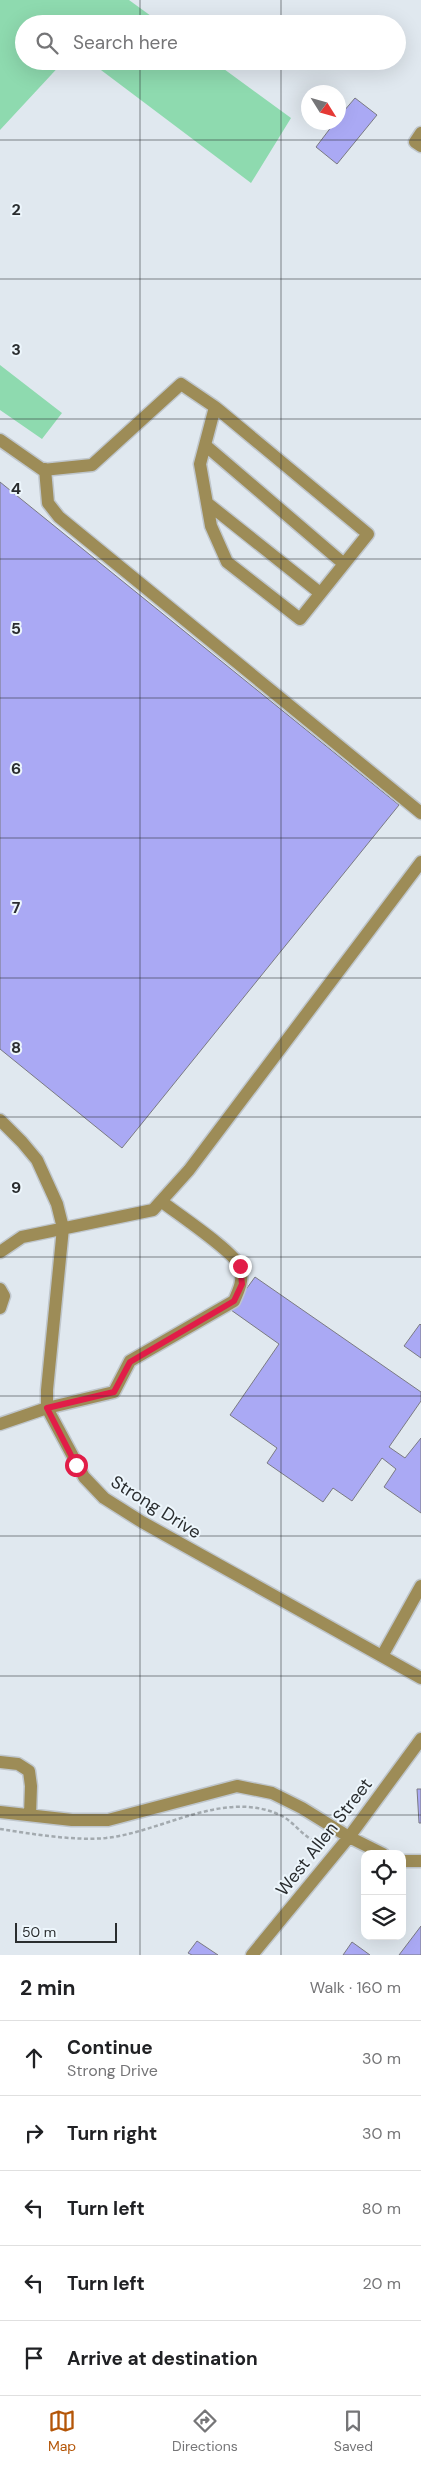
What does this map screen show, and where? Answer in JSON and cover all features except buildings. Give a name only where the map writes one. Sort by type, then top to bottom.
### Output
[{"type":"street","points":[[421,133],[415,142],[421,146]]},
{"type":"street","points":[[0,440],[45,470],[92,464],[181,384],[215,407],[368,534],[300,618],[227,562],[211,526],[200,464],[215,407]]},
{"type":"street","points":[[205,445],[344,564]]},
{"type":"street","points":[[45,470],[48,503],[59,517],[421,813]]},
{"type":"street","points":[[207,503],[320,593]]},
{"type":"street","points":[[0,1252],[22,1238],[153,1210],[188,1170],[421,862]]},
{"type":"street","name":"Strong Drive","points":[[0,1120],[37,1160],[57,1204],[63,1228],[47,1390],[47,1408],[76,1465],[93,1488],[104,1498],[142,1522],[421,1678]]},
{"type":"street","points":[[0,1424],[47,1408],[114,1392],[130,1362],[234,1301],[242,1284],[240,1266],[225,1250],[161,1201]]},
{"type":"street","points":[[0,1289],[4,1296],[0,1308]]},
{"type":"street","points":[[382,1656],[421,1586]]},
{"type":"street","name":"West Allen Street","points":[[252,1955],[349,1837],[421,1739]]},
{"type":"street","points":[[0,1762],[18,1764],[29,1772],[31,1786],[30,1815]]},
{"type":"street","points":[[0,1812],[72,1820],[108,1820],[237,1786],[272,1793],[375,1850]]},
{"type":"street","points":[[406,1861],[421,1861]]},
{"type":"path","points":[[0,1829],[88,1838],[106,1838],[214,1809],[238,1806],[262,1809],[281,1815],[334,1855]]},
{"type":"green space","points":[[0,0],[129,0],[150,15],[15,15],[15,70],[56,70],[0,130]]},
{"type":"green space","points":[[101,70],[225,70],[291,118],[251,183]]},
{"type":"green space","points":[[0,365],[62,413],[42,439],[0,410]]},
{"type":"route","points":[[76,1465],[47,1408],[114,1392],[130,1362],[234,1301],[242,1284],[240,1266]]}]
